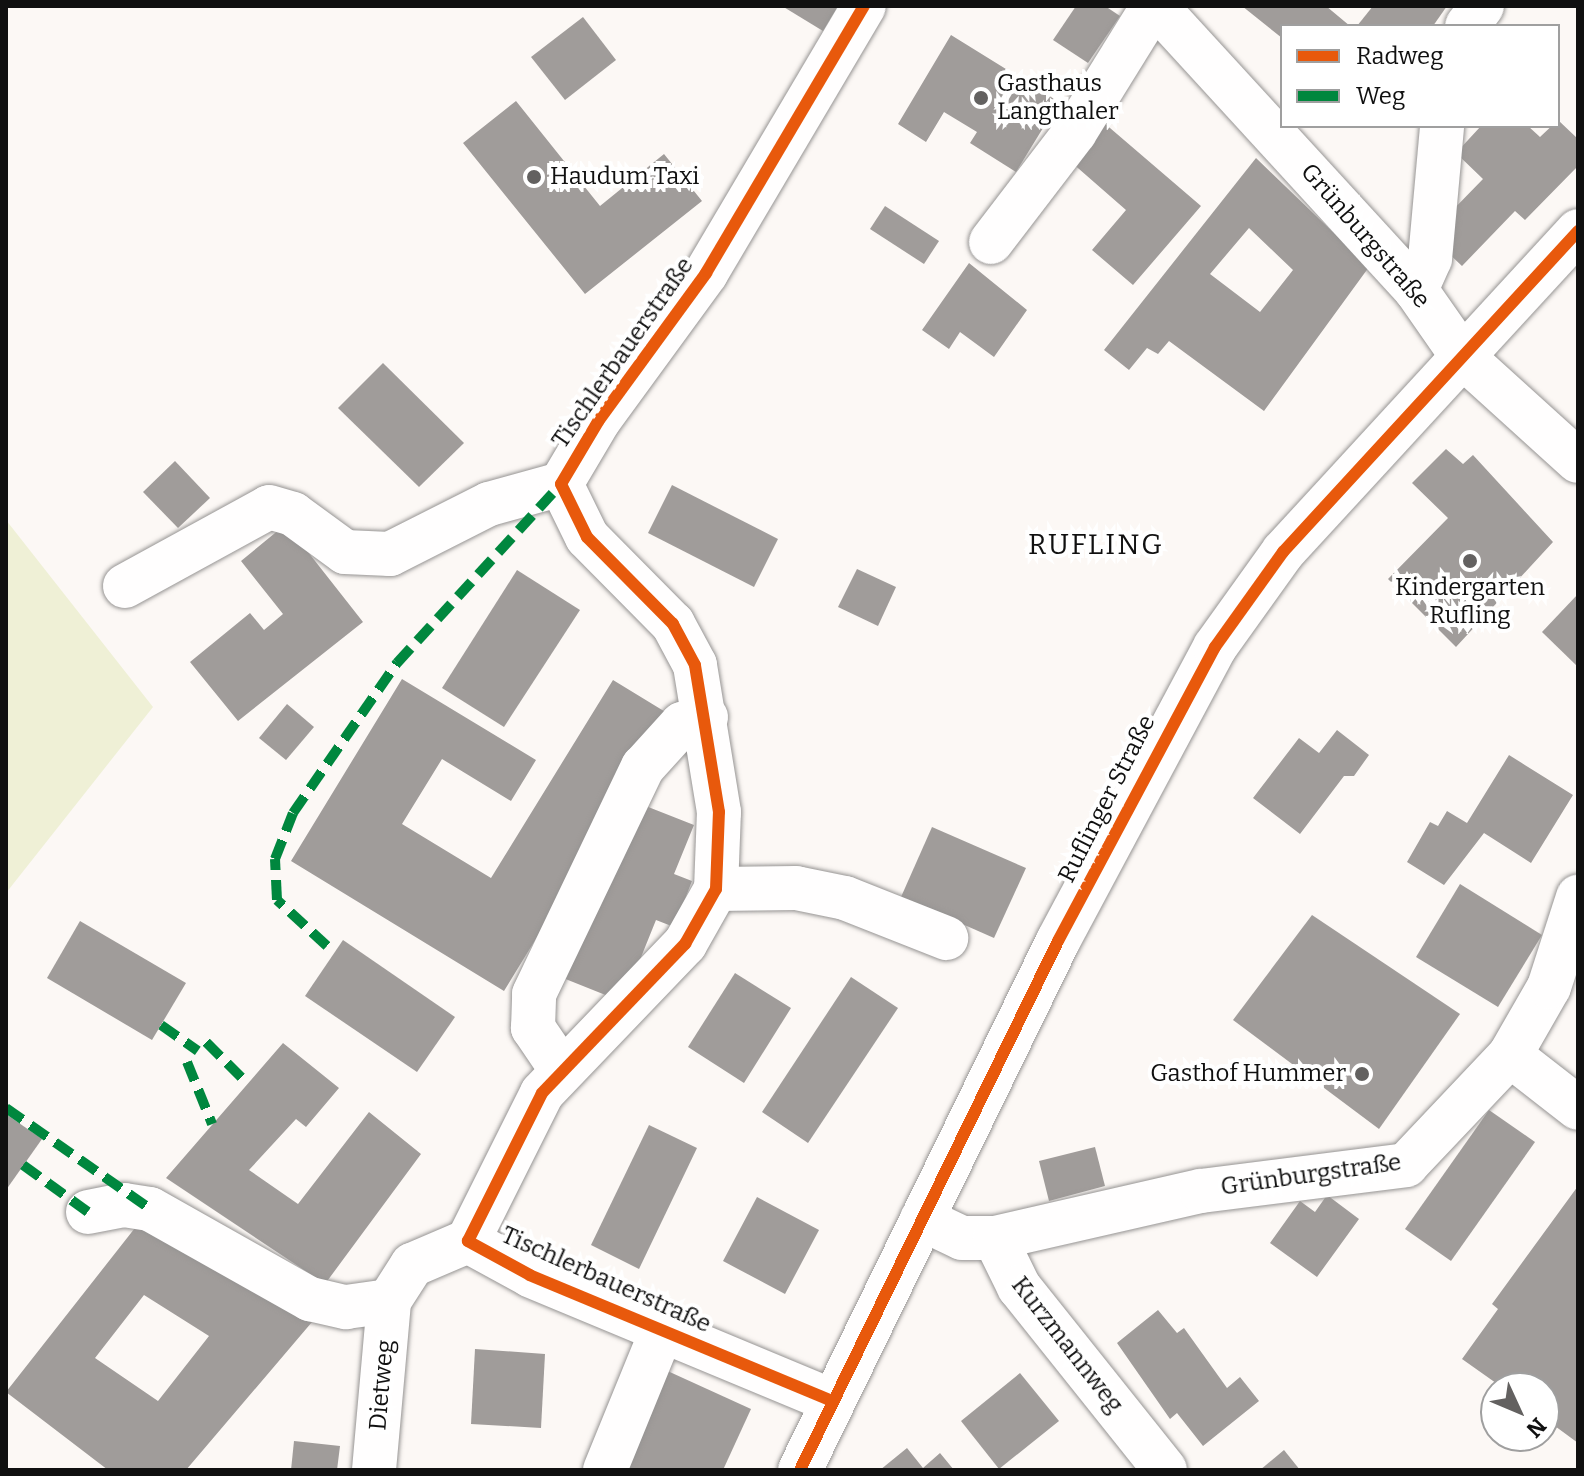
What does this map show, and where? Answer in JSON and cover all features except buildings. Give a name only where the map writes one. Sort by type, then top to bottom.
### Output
[{"type":"street","name":"Tischlerbauerstraße","points":[[832,1401],[662,1330],[468,1241],[542,1093],[561,1069],[685,944],[716,889],[719,812],[706,717],[682,636],[587,537],[561,484],[599,420],[706,273],[864,6]]},
{"type":"street","points":[[991,242],[1075,132],[1155,6]]},
{"type":"street","name":"Grünburgstraße","points":[[1155,6],[1416,290],[1462,356],[1578,461]]},
{"type":"street","points":[[1468,24],[1482,6]]},
{"type":"street","points":[[1416,290],[1430,259],[1442,128]]},
{"type":"street","name":"Ruflinger Straße","points":[[800,1470],[1058,941],[1215,647],[1283,552],[1578,231]]},
{"type":"street","points":[[125,586],[269,507],[293,514],[324,541],[355,553],[390,554],[489,504],[561,484]]},
{"type":"street","points":[[561,1069],[533,1028],[534,994],[643,767],[682,724],[706,717]]},
{"type":"street","points":[[716,889],[796,888],[845,898],[946,938]]},
{"type":"street","name":"Grünburgstraße","points":[[995,1238],[1201,1191],[1406,1165],[1510,1055],[1563,980],[1578,897]]},
{"type":"street","points":[[1510,1055],[1578,1108]]},
{"type":"street","points":[[88,1212],[124,1205],[150,1209],[310,1299],[346,1307],[389,1301],[412,1265],[468,1241]]},
{"type":"street","points":[[922,1219],[962,1238],[995,1238]]},
{"type":"street","name":"Kurzmannweg","points":[[995,1238],[1019,1287],[1165,1470]]},
{"type":"street","name":"Dietweg","points":[[374,1470],[389,1301]]},
{"type":"street","points":[[605,1470],[662,1330]]},
{"type":"green space","points":[[6,520],[153,707],[6,893]]},
{"type":"marked path","points":[[327,946],[277,900],[275,859],[293,813],[397,663],[561,484]]},
{"type":"marked path","points":[[161,1025],[198,1051]]},
{"type":"marked path","points":[[206,1042],[248,1084]]},
{"type":"marked path","points":[[187,1062],[212,1124]]},
{"type":"marked path","points":[[6,1108],[150,1209]]},
{"type":"marked path","points":[[23,1165],[88,1212]]},
{"type":"cycle path","points":[[832,1401],[530,1275],[468,1241],[542,1093],[685,944],[716,889],[719,812],[695,665],[673,624],[587,537],[561,484],[599,420],[706,273],[864,6]]},
{"type":"cycle path","points":[[800,1470],[1058,941],[1215,647],[1283,552],[1578,231]]},
{"type":"place","name":"Gasthaus Langthaler","points":[[981,98]]},
{"type":"place","name":"Haudum Taxi","points":[[534,177]]},
{"type":"place","name":"Kindergarten Rufling","points":[[1470,561]]},
{"type":"place","name":"Gasthof Hummer","points":[[1362,1074]]},
{"type":"district","name":"RUFLING","points":[[1096,545]]}]
